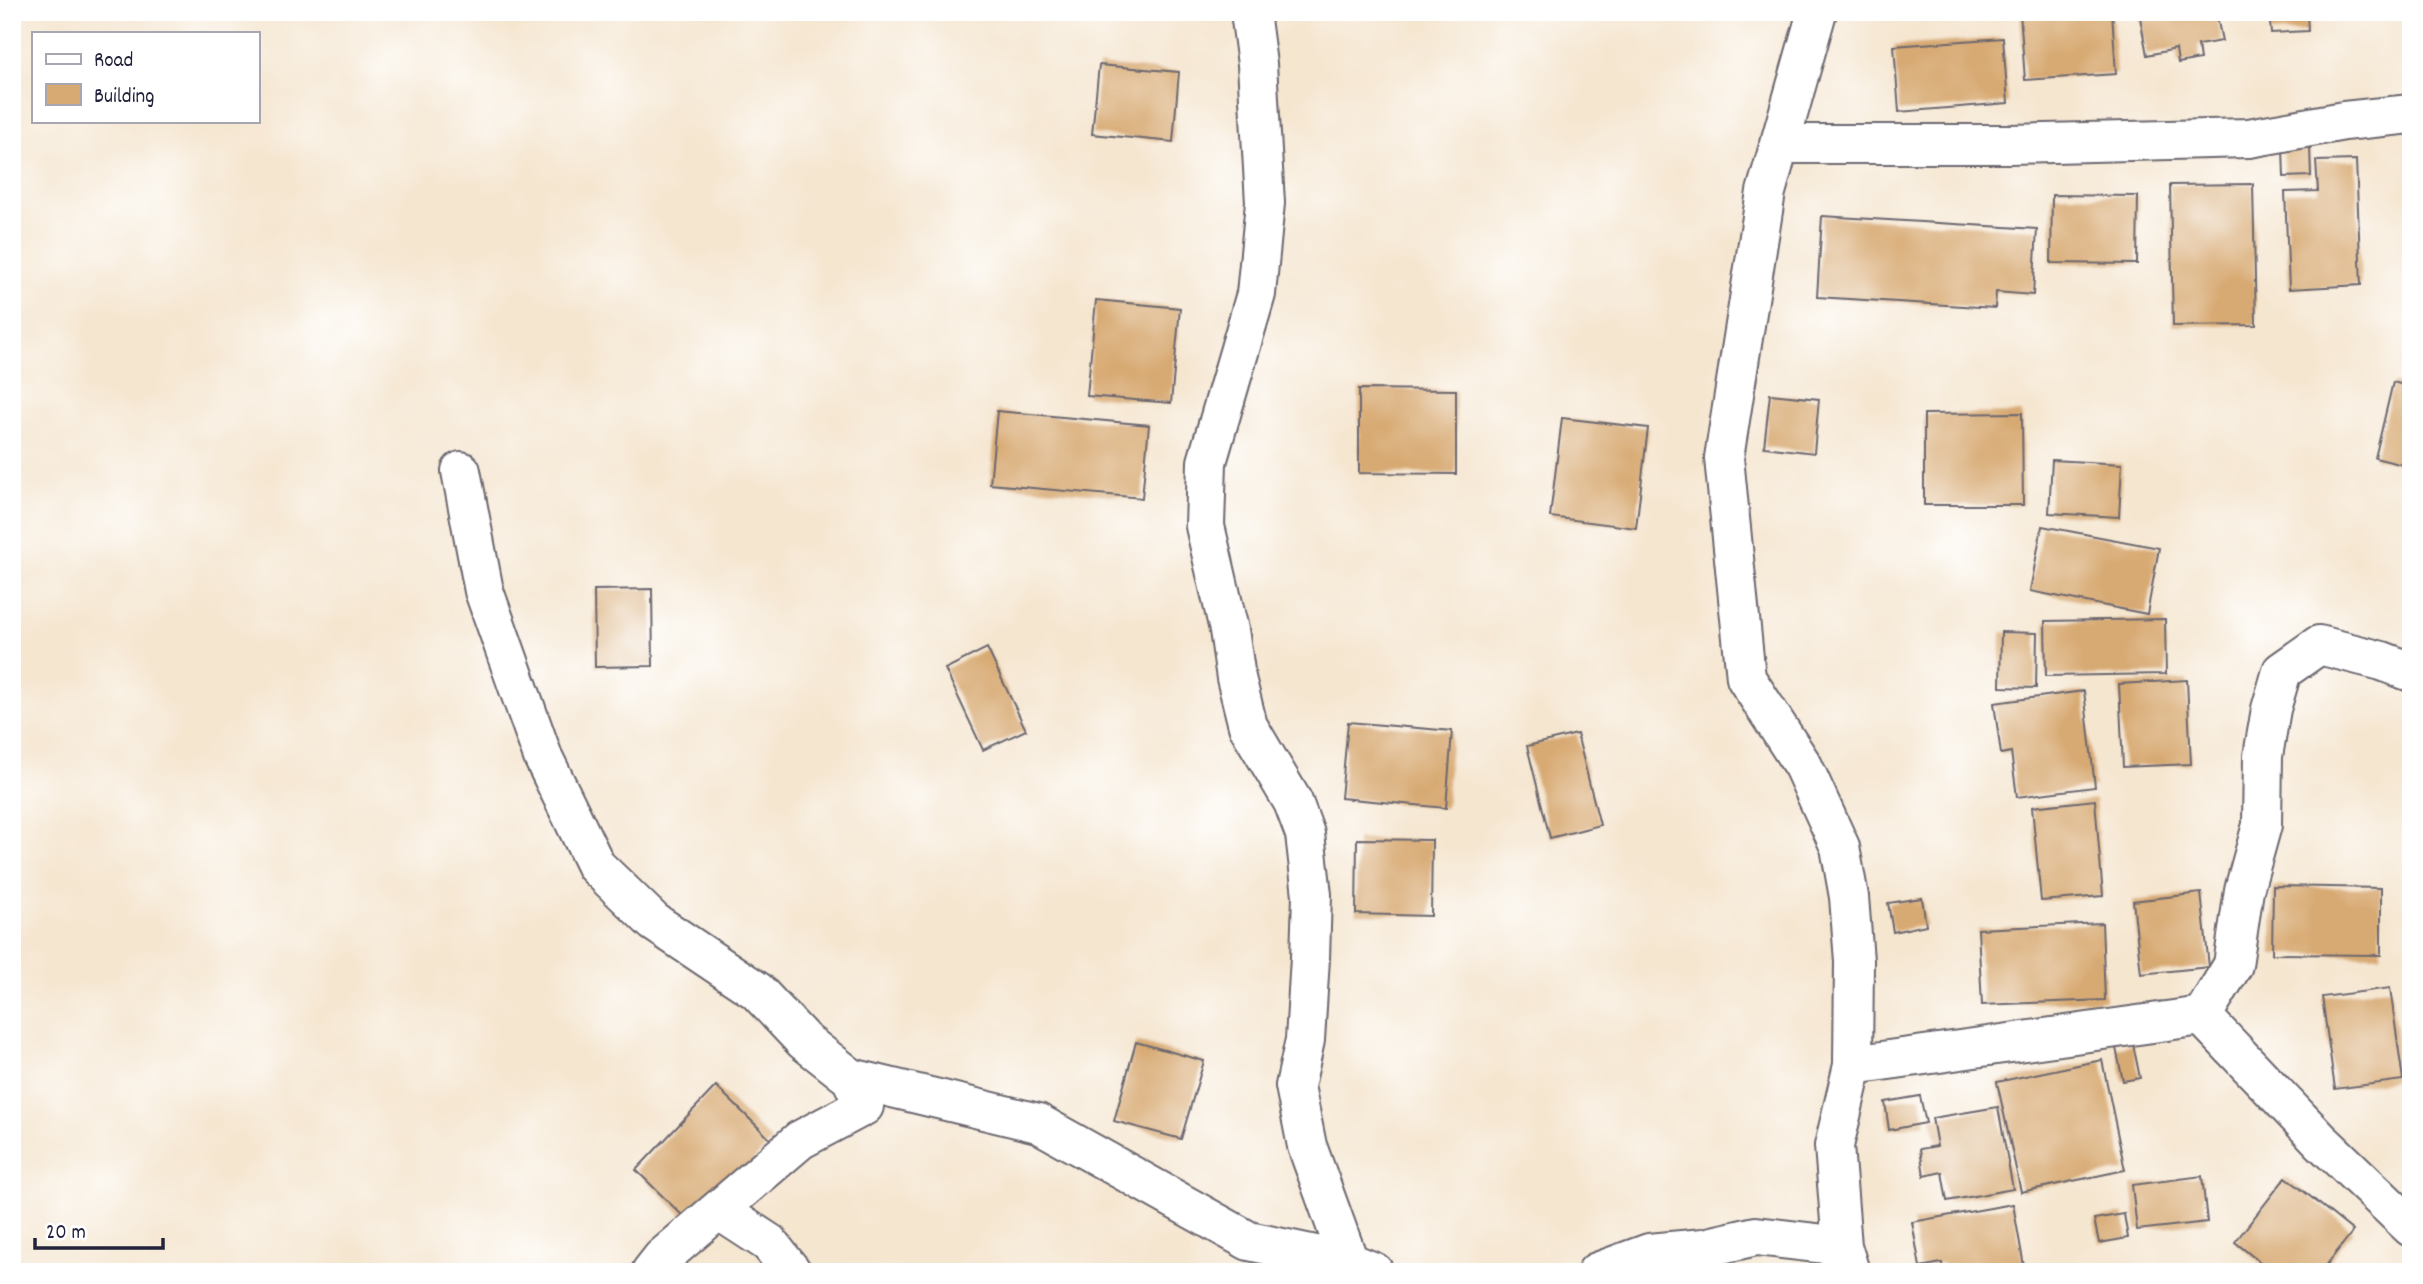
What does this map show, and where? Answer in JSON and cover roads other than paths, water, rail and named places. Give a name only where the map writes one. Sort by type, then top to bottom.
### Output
[{"type":"street","points":[[1250,12],[1257,64],[1265,203],[1256,294],[1207,462],[1205,526],[1248,726],[1293,802],[1305,834],[1312,895],[1311,958],[1305,1040],[1295,1086],[1307,1146],[1361,1267]]},
{"type":"street","points":[[1597,1272],[1649,1253],[1704,1248],[1756,1236],[1846,1259],[1834,1146],[1853,1065],[1854,961],[1849,897],[1840,848],[1803,766],[1746,678],[1724,458],[1766,192],[1817,12]]},
{"type":"street","points":[[1779,144],[2009,144],[2249,138],[2344,121],[2411,114]]},
{"type":"street","points":[[461,471],[484,592],[543,757],[596,866],[654,922],[757,991],[804,1041],[851,1078],[1038,1123],[1249,1241],[1361,1267]]},
{"type":"street","points":[[2202,1016],[2233,965],[2244,890],[2262,825],[2263,756],[2271,709],[2282,671],[2319,645],[2382,661],[2411,672]]},
{"type":"street","points":[[1853,1065],[2202,1016]]},
{"type":"street","points":[[2202,1016],[2321,1141],[2411,1227]]},
{"type":"street","points":[[650,1272],[662,1258],[800,1140],[864,1106],[851,1078]]},
{"type":"street","points":[[720,1211],[769,1243],[792,1272]]}]
